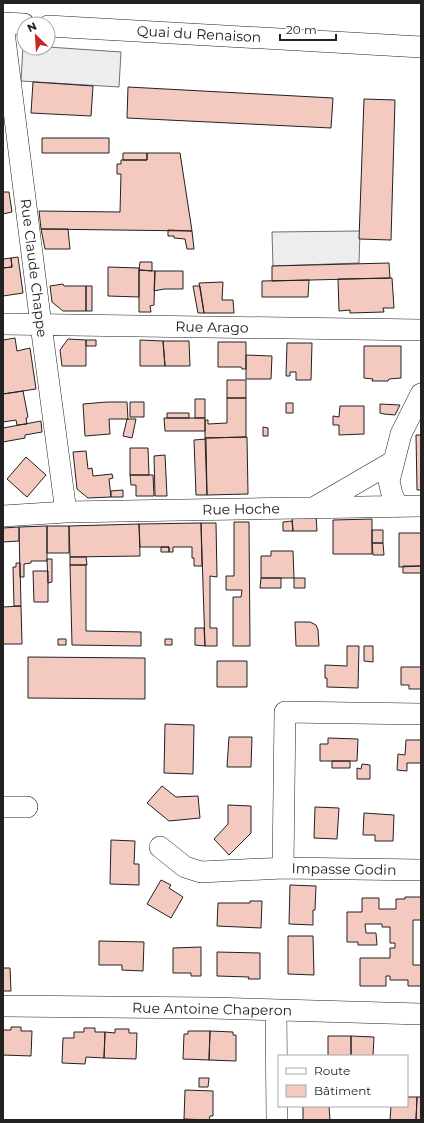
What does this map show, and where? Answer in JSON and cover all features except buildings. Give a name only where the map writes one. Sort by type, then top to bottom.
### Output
[{"type":"street","points":[[3,24],[16,24]]},
{"type":"street","name":"Rue Claude Chappe","points":[[3,24],[66,512]]},
{"type":"street","name":"Quai du Renaison","points":[[56,26],[421,47]]},
{"type":"street","name":"Rue Arago","points":[[3,324],[421,330]]},
{"type":"street","points":[[397,507],[392,494],[390,481],[394,461],[401,434],[421,394]]},
{"type":"street","name":"Rue Hoche","points":[[3,516],[66,512],[314,508],[394,461]]},
{"type":"street","points":[[314,508],[421,506]]},
{"type":"street","name":"Impasse Godin","points":[[421,714],[285,712],[283,868],[421,870]]},
{"type":"street","points":[[3,807],[27,807]]},
{"type":"street","points":[[160,847],[185,867],[201,872],[283,868]]},
{"type":"street","name":"Rue Antoine Chaperon","points":[[3,1006],[276,1010],[421,1014]]},
{"type":"street","points":[[276,1010],[277,1120]]},
{"type":"shaded area","points":[[56,48],[121,52],[119,87],[21,81],[22,56],[56,56]]},
{"type":"shaded area","points":[[360,231],[359,263],[273,266],[272,232]]}]
